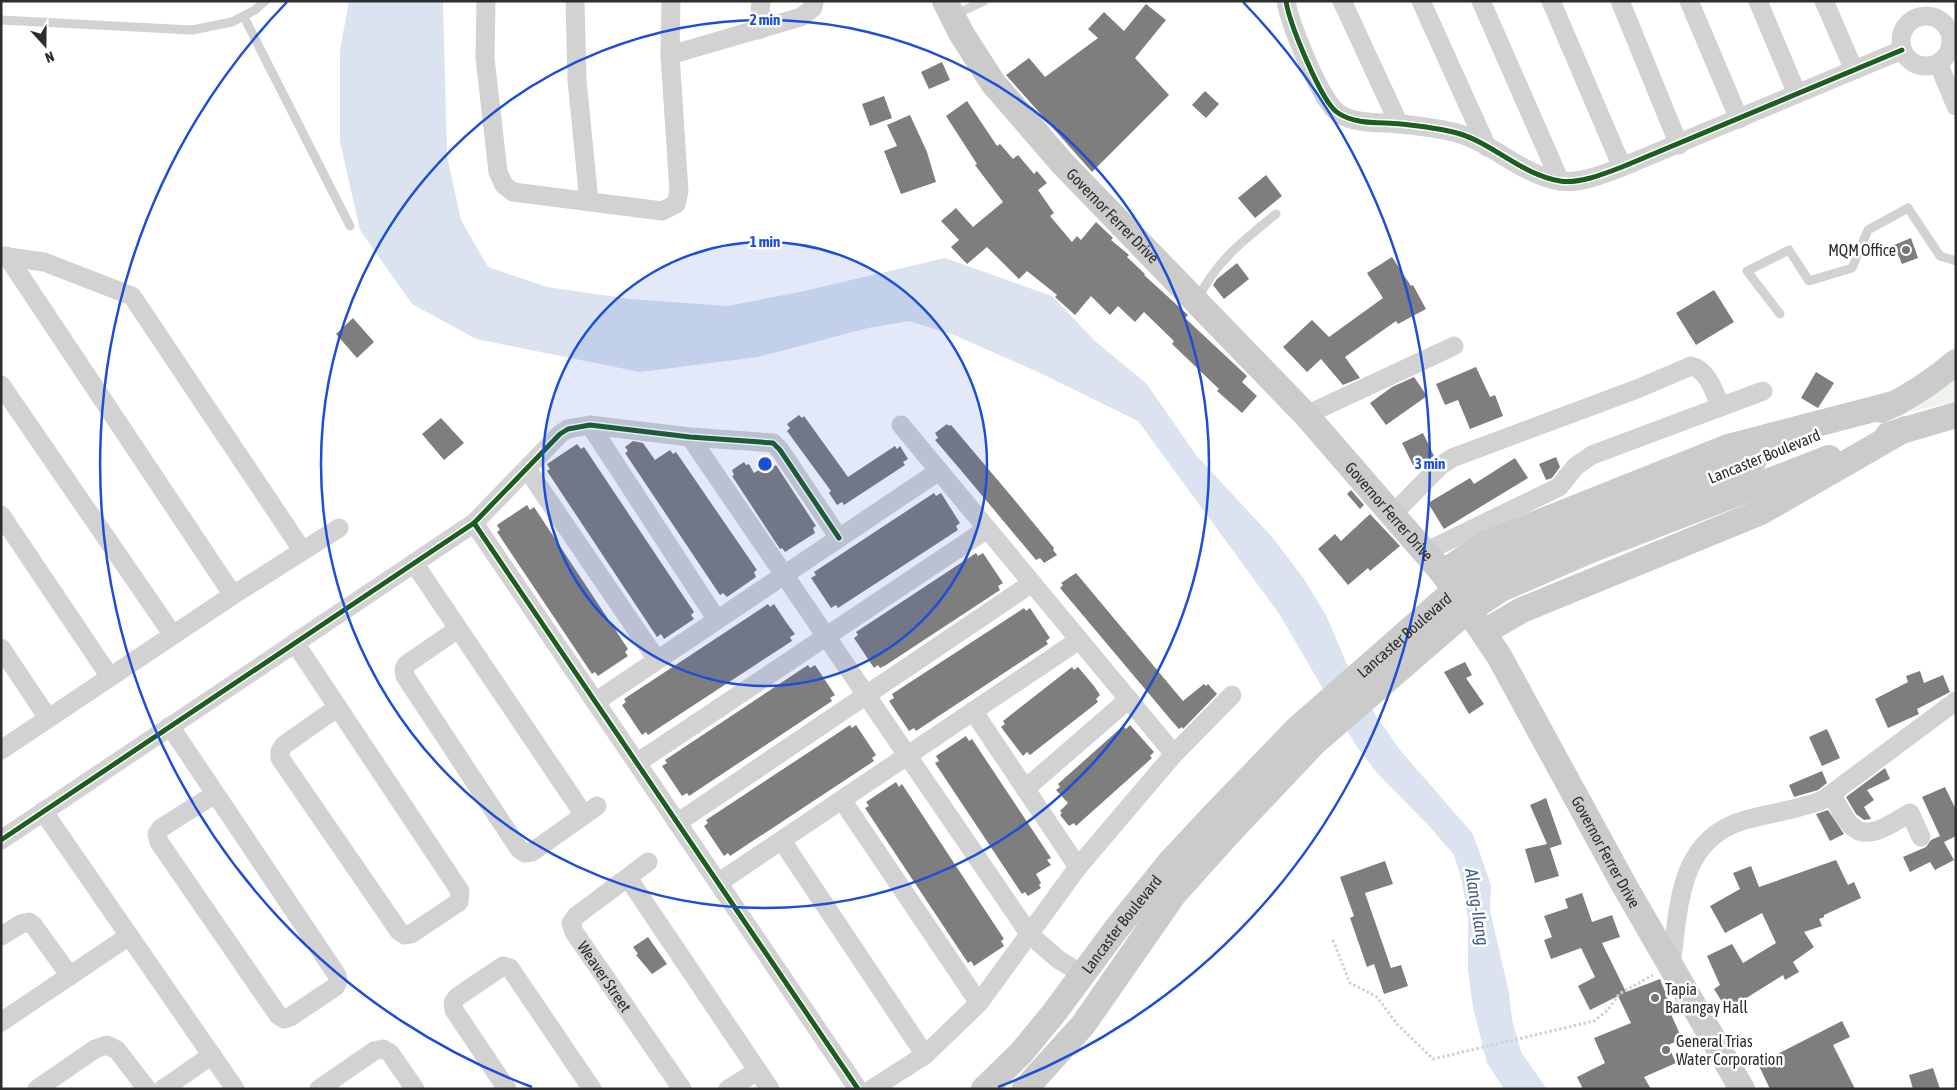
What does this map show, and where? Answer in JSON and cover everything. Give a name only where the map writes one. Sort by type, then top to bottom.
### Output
[{"type":"main road","name":"Governor Ferrer Drive","points":[[959,7],[993,83],[1063,164],[1306,415],[1442,573],[1484,632],[1742,1089]]},
{"type":"main road","name":"Lancaster Boulevard","points":[[1759,472],[1898,403],[1930,384],[1956,362]]},
{"type":"main road","points":[[1442,573],[1485,544],[1728,447],[1898,403]]},
{"type":"main road","name":"Lancaster Boulevard","points":[[1025,1089],[1083,1026],[1219,826],[1297,729],[1445,599],[1488,570],[1581,529],[1759,472],[1905,428],[1956,415]]},
{"type":"main road","points":[[1484,632],[1522,610],[1762,512],[1905,428]]},
{"type":"main road","name":"Lancaster Boulevard","points":[[984,1089],[1032,1040],[1054,1014],[1082,974],[1165,868],[1219,826]]},
{"type":"street","points":[[486,1],[485,58],[498,172],[504,185],[513,192],[662,211],[676,204],[679,191],[670,55],[671,1]]},
{"type":"street","points":[[575,1],[577,80],[589,202]]},
{"type":"street","points":[[759,30],[761,1]]},
{"type":"street","points":[[670,55],[801,18],[813,8],[814,1]]},
{"type":"street","points":[[1286,1],[1292,26],[1323,94],[1337,112],[1354,121],[1434,127],[1460,134],[1532,172],[1560,181],[1581,179],[1622,167],[1679,145],[1902,50]]},
{"type":"street","points":[[1342,1],[1399,124]]},
{"type":"street","points":[[1421,1],[1487,147]]},
{"type":"street","points":[[1481,1],[1560,181]]},
{"type":"street","points":[[1551,1],[1622,167]]},
{"type":"street","points":[[1620,1],[1679,145]]},
{"type":"street","points":[[1689,1],[1739,119]]},
{"type":"street","points":[[1758,1],[1797,94]]},
{"type":"street","points":[[1824,1],[1854,70]]},
{"type":"street","points":[[1915,9],[1933,16],[1953,29],[1949,53],[1938,64],[1932,66],[1917,65],[1902,50],[1901,42],[1905,27],[1915,9]]},
{"type":"street","points":[[1938,64],[1956,106]]},
{"type":"street","points":[[4,256],[44,262],[132,296],[302,550]]},
{"type":"street","points":[[4,256],[233,594]]},
{"type":"street","points":[[1306,415],[1454,346]]},
{"type":"street","points":[[1392,515],[1440,466],[1452,458],[1637,389],[1691,366],[1700,368],[1705,374],[1721,407]]},
{"type":"street","points":[[1,385],[173,635]]},
{"type":"street","points":[[1425,552],[1559,487],[1576,466],[1592,455],[1763,391]]},
{"type":"street","points":[[590,425],[717,620]]},
{"type":"street","points":[[1,840],[474,523],[560,434],[568,429],[590,425],[690,437],[772,443],[780,450],[839,538]]},
{"type":"street","points":[[901,425],[1174,754]]},
{"type":"street","points":[[690,437],[1030,935],[1059,960],[1082,974]]},
{"type":"street","points":[[527,469],[657,660]]},
{"type":"street","points":[[595,702],[939,471]]},
{"type":"street","points":[[1,515],[110,677]]},
{"type":"street","points":[[474,523],[858,1089]]},
{"type":"street","points":[[1,750],[233,594],[339,528]]},
{"type":"street","points":[[637,763],[987,528]]},
{"type":"street","points":[[414,563],[458,629],[591,810],[532,852],[524,853],[519,849],[405,676],[404,669],[407,664],[458,629]]},
{"type":"street","points":[[677,822],[1032,583]]},
{"type":"street","points":[[718,883],[1080,640]]},
{"type":"street","points":[[295,643],[338,707],[460,891],[459,902],[411,934],[405,935],[399,932],[280,758],[280,751],[284,745],[338,707]]},
{"type":"street","points":[[1,648],[48,718]]},
{"type":"street","points":[[872,1089],[925,1055],[980,1004],[1078,867],[1174,754],[1232,695]]},
{"type":"street","points":[[1026,789],[1129,699]]},
{"type":"street","points":[[1671,966],[1683,882],[1696,852],[1723,830],[1739,822],[1777,811],[1802,808],[1824,800],[1956,701]]},
{"type":"street","points":[[973,711],[1078,867]]},
{"type":"street","points":[[170,726],[337,975],[338,982],[335,987],[284,1019],[278,1015],[159,842],[157,834],[161,828],[215,794]]},
{"type":"street","points":[[1831,794],[1852,827],[1862,833],[1876,831],[1910,813],[1921,837]]},
{"type":"street","points":[[842,800],[980,1004]]},
{"type":"street","points":[[43,811],[235,1089]]},
{"type":"street","points":[[782,841],[925,1055]]},
{"type":"street","name":"Weaver Street","points":[[648,862],[576,916],[572,922],[574,932],[682,1089]]},
{"type":"street","points":[[628,878],[770,1089]]},
{"type":"street","points":[[1,936],[28,922],[34,926],[70,976]]},
{"type":"street","points":[[1,1022],[130,936]]},
{"type":"street","points":[[507,1089],[454,1010],[453,1003],[458,997],[503,966],[510,968],[592,1089]]},
{"type":"street","points":[[37,1089],[95,1049],[107,1045],[117,1050],[147,1089]]},
{"type":"street","points":[[324,1087],[374,1051],[383,1048],[390,1053],[414,1089]]},
{"type":"street","points":[[162,1089],[212,1055]]},
{"type":"street","points":[[728,1089],[757,1070]]},
{"type":"lane","points":[[1,20],[180,30],[219,26],[244,17],[265,1]]},
{"type":"lane","points":[[959,7],[984,1]]},
{"type":"lane","points":[[244,17],[350,226]]},
{"type":"lane","points":[[1780,314],[1747,271],[1789,250],[1809,281],[1852,268],[1868,230],[1908,208],[1940,256],[1956,261]]},
{"type":"lane","points":[[1196,301],[1220,263],[1235,247],[1276,214]]},
{"type":"path","points":[[1333,940],[1350,982],[1377,997],[1396,1024],[1433,1059],[1594,1021],[1608,1010],[1620,994],[1671,966]]},
{"type":"shaded area","points":[[1956,380],[1956,401],[1906,413]]},
{"type":"water","name":"Alang-Ilang","points":[[349,1],[443,1],[447,156],[461,220],[488,267],[547,287],[630,299],[727,306],[800,292],[945,258],[1052,296],[1096,342],[1146,383],[1196,455],[1273,538],[1304,579],[1326,615],[1349,669],[1377,717],[1400,750],[1473,834],[1491,885],[1490,910],[1509,993],[1512,1019],[1521,1052],[1547,1089],[1504,1089],[1487,1063],[1473,1007],[1468,970],[1468,919],[1462,881],[1454,855],[1430,827],[1377,773],[1355,744],[1280,615],[1138,421],[1038,372],[954,335],[909,321],[868,328],[758,357],[640,372],[476,339],[412,304],[360,230],[340,142],[340,50]]},
{"type":"building","points":[[1146,4],[1166,20],[1135,58],[1169,95],[1092,172],[1006,75],[1029,58],[1045,77],[1098,38],[1088,29],[1104,12],[1124,31]]},
{"type":"building","points":[[942,62],[950,80],[929,89],[921,72]]},
{"type":"building","points":[[1205,91],[1219,104],[1206,118],[1192,105]]},
{"type":"building","points":[[884,96],[892,118],[870,126],[862,104]]},
{"type":"building","points":[[967,101],[997,146],[1000,144],[1013,159],[1018,155],[1034,174],[1037,171],[1047,183],[1038,190],[1054,213],[1050,216],[1072,242],[1077,236],[1081,240],[1096,222],[1113,238],[1111,240],[1129,255],[1127,257],[1144,275],[1188,315],[1185,318],[1247,376],[1242,382],[1257,396],[1242,413],[1217,391],[1219,389],[1172,344],[1174,341],[1144,312],[1135,322],[1118,306],[1110,315],[1091,296],[1075,315],[1055,297],[1057,295],[1027,271],[1019,279],[987,247],[967,264],[951,247],[959,240],[941,221],[956,208],[973,227],[1003,202],[975,165],[977,164],[946,116]]},
{"type":"building","points":[[910,115],[927,152],[936,182],[901,194],[884,151],[897,146],[887,125]]},
{"type":"building","points":[[1266,175],[1282,196],[1255,218],[1238,198]]},
{"type":"building","name":"MQM Office","points":[[1911,238],[1918,258],[1902,264],[1894,245]]},
{"type":"building","points":[[1392,257],[1411,286],[1413,285],[1426,309],[1398,324],[1396,321],[1345,357],[1360,378],[1343,385],[1321,359],[1307,372],[1283,347],[1312,320],[1329,337],[1383,298],[1367,273]]},
{"type":"building","points":[[1237,263],[1249,279],[1224,299],[1213,285],[1217,279]]},
{"type":"building","points":[[1714,290],[1734,322],[1696,345],[1676,313]]},
{"type":"building","points":[[353,318],[374,342],[357,358],[336,334]]},
{"type":"building","points":[[1476,367],[1490,397],[1495,395],[1503,416],[1470,429],[1458,400],[1445,405],[1436,384]]},
{"type":"building","points":[[1816,372],[1834,383],[1818,408],[1801,398]]},
{"type":"building","points":[[1414,377],[1427,396],[1386,425],[1370,403],[1392,387]]},
{"type":"building","points":[[799,415],[802,418],[804,416],[848,477],[895,446],[897,449],[900,446],[908,459],[903,462],[905,465],[844,505],[842,502],[837,505],[829,493],[831,491],[787,431],[790,428],[787,424]]},
{"type":"building","points":[[441,418],[464,443],[444,460],[422,434]]},
{"type":"building","points":[[947,424],[951,425],[1012,497],[1054,548],[1053,550],[1057,555],[1044,563],[1040,558],[1036,560],[935,440],[938,438],[935,433]]},
{"type":"building","points":[[1423,433],[1434,456],[1414,467],[1402,443]]},
{"type":"building","points":[[633,441],[643,443],[655,460],[670,450],[673,454],[676,452],[757,570],[754,572],[756,577],[727,597],[723,593],[720,595],[625,453],[628,451],[625,447]]},
{"type":"building","points":[[577,444],[581,449],[584,447],[694,612],[691,615],[694,619],[664,639],[661,634],[657,637],[547,471],[550,469],[547,464]]},
{"type":"building","points":[[1556,457],[1560,467],[1552,478],[1546,480],[1539,464]]},
{"type":"building","points":[[1515,458],[1528,478],[1444,529],[1428,503],[1470,478],[1474,484]]},
{"type":"building","points":[[744,462],[746,465],[749,464],[754,473],[770,463],[773,467],[776,465],[816,526],[813,528],[815,533],[785,552],[782,548],[780,549],[732,476],[734,475],[732,470]]},
{"type":"building","points":[[1351,490],[1364,505],[1360,509],[1347,494]]},
{"type":"building","points":[[934,493],[936,496],[941,493],[960,523],[956,526],[958,530],[838,608],[836,605],[831,608],[811,578],[816,575],[814,572]]},
{"type":"building","points":[[527,505],[530,510],[534,507],[628,649],[625,652],[628,656],[598,676],[595,672],[592,674],[497,532],[500,530],[497,525]]},
{"type":"building","points":[[1370,514],[1400,546],[1370,571],[1368,568],[1348,585],[1318,549],[1335,534],[1341,541]]},
{"type":"building","points":[[976,553],[978,556],[983,553],[1003,583],[998,586],[1000,590],[886,665],[880,668],[878,665],[874,668],[854,638],[858,635],[856,632]]},
{"type":"building","points":[[1076,573],[1183,701],[1204,684],[1206,686],[1208,684],[1217,694],[1183,729],[1182,727],[1179,729],[1171,720],[1060,588],[1063,585],[1061,583]]},
{"type":"building","points":[[768,604],[770,607],[774,604],[795,634],[790,637],[792,641],[648,735],[646,732],[642,735],[622,705],[626,702],[624,699]]},
{"type":"building","points":[[1024,608],[1026,611],[1030,608],[1050,638],[1046,641],[1048,644],[916,731],[914,728],[909,731],[889,701],[894,698],[892,694]]},
{"type":"building","points":[[1465,662],[1472,675],[1466,678],[1484,704],[1469,714],[1444,672]]},
{"type":"building","points":[[808,665],[810,668],[815,665],[835,695],[830,698],[832,701],[689,796],[687,793],[682,796],[662,766],[667,763],[665,760]]},
{"type":"building","points":[[1072,667],[1074,670],[1078,667],[1094,686],[1100,695],[1096,699],[1098,702],[1030,755],[1027,752],[1023,756],[1001,727],[1005,724],[1003,721]]},
{"type":"building","points":[[1920,671],[1924,683],[1943,675],[1950,692],[1917,709],[1919,714],[1888,728],[1875,699],[1908,682],[1906,676]]},
{"type":"building","points":[[850,725],[852,728],[856,725],[876,755],[872,758],[874,761],[730,856],[728,853],[724,856],[704,826],[708,823],[706,820]]},
{"type":"building","points":[[1130,725],[1154,752],[1150,756],[1152,758],[1076,826],[1074,823],[1069,826],[1060,815],[1062,813],[1060,811],[1068,803],[1056,790],[1060,787],[1058,784],[1123,726],[1126,729]]},
{"type":"building","points":[[1827,729],[1840,758],[1822,766],[1809,737]]},
{"type":"building","points":[[966,736],[969,741],[972,739],[1051,858],[1047,860],[1051,865],[1036,874],[1041,883],[1039,885],[1041,888],[1028,896],[1025,892],[1022,894],[935,763],[939,761],[936,756]]},
{"type":"building","points":[[1885,768],[1890,779],[1867,790],[1874,800],[1864,807],[1871,819],[1864,820],[1856,814],[1846,797]]},
{"type":"building","points":[[1822,771],[1827,783],[1818,790],[1794,797],[1789,785]]},
{"type":"building","points":[[896,782],[899,787],[902,784],[1004,939],[1001,941],[1004,946],[974,966],[971,961],[968,963],[865,808],[869,806],[866,802]]},
{"type":"building","points":[[1945,787],[1956,810],[1956,836],[1944,842],[1954,860],[1935,870],[1930,862],[1910,872],[1903,857],[1926,847],[1931,840],[1940,836],[1922,797]]},
{"type":"building","points":[[1546,798],[1562,844],[1550,848],[1559,876],[1535,883],[1525,849],[1547,844],[1530,805]]},
{"type":"building","points":[[1828,810],[1844,834],[1830,841],[1816,814]]},
{"type":"building","points":[[1836,860],[1848,885],[1854,882],[1861,898],[1824,915],[1824,917],[1819,919],[1822,926],[1804,932],[1814,947],[1793,962],[1799,972],[1785,980],[1783,975],[1727,1010],[1714,989],[1720,985],[1707,956],[1732,944],[1743,963],[1776,943],[1762,913],[1725,933],[1710,906],[1740,889],[1733,873],[1751,866],[1759,887]]},
{"type":"building","points":[[1385,861],[1393,884],[1365,893],[1391,968],[1401,965],[1408,986],[1384,994],[1374,964],[1367,967],[1350,918],[1354,916],[1340,877]]},
{"type":"building","points":[[1582,893],[1592,922],[1612,915],[1620,937],[1602,943],[1626,992],[1660,979],[1670,1004],[1667,1005],[1682,1039],[1668,1045],[1676,1063],[1644,1077],[1651,1089],[1583,1089],[1577,1077],[1605,1063],[1594,1038],[1631,1023],[1618,996],[1590,1010],[1578,986],[1595,977],[1581,948],[1551,959],[1544,940],[1552,937],[1544,916],[1568,908],[1565,899]]},
{"type":"building","points":[[648,937],[667,964],[652,974],[636,955],[638,954],[633,947]]},
{"type":"building","points":[[1842,1021],[1850,1037],[1833,1045],[1855,1089],[1770,1089],[1758,1064]]},
{"type":"building","points":[[1933,1068],[1940,1089],[1913,1089],[1909,1075]]},
{"type":"cycle path","points":[[1286,1],[1293,26],[1307,61],[1323,94],[1338,113],[1352,120],[1436,128],[1457,133],[1483,144],[1520,166],[1546,178],[1567,182],[1583,180],[1615,170],[1902,50]]},
{"type":"cycle path","points":[[1,840],[474,523],[560,434],[568,429],[590,425],[690,437],[773,443],[780,450],[839,538]]},
{"type":"cycle path","points":[[474,523],[858,1089]]},
{"type":"place","name":"MQM Office","points":[[1906,250]]},
{"type":"place","name":"Tapia Barangay Hall","points":[[1655,998]]},
{"type":"place","name":"General Trias Water Corporation","points":[[1666,1050]]}]
